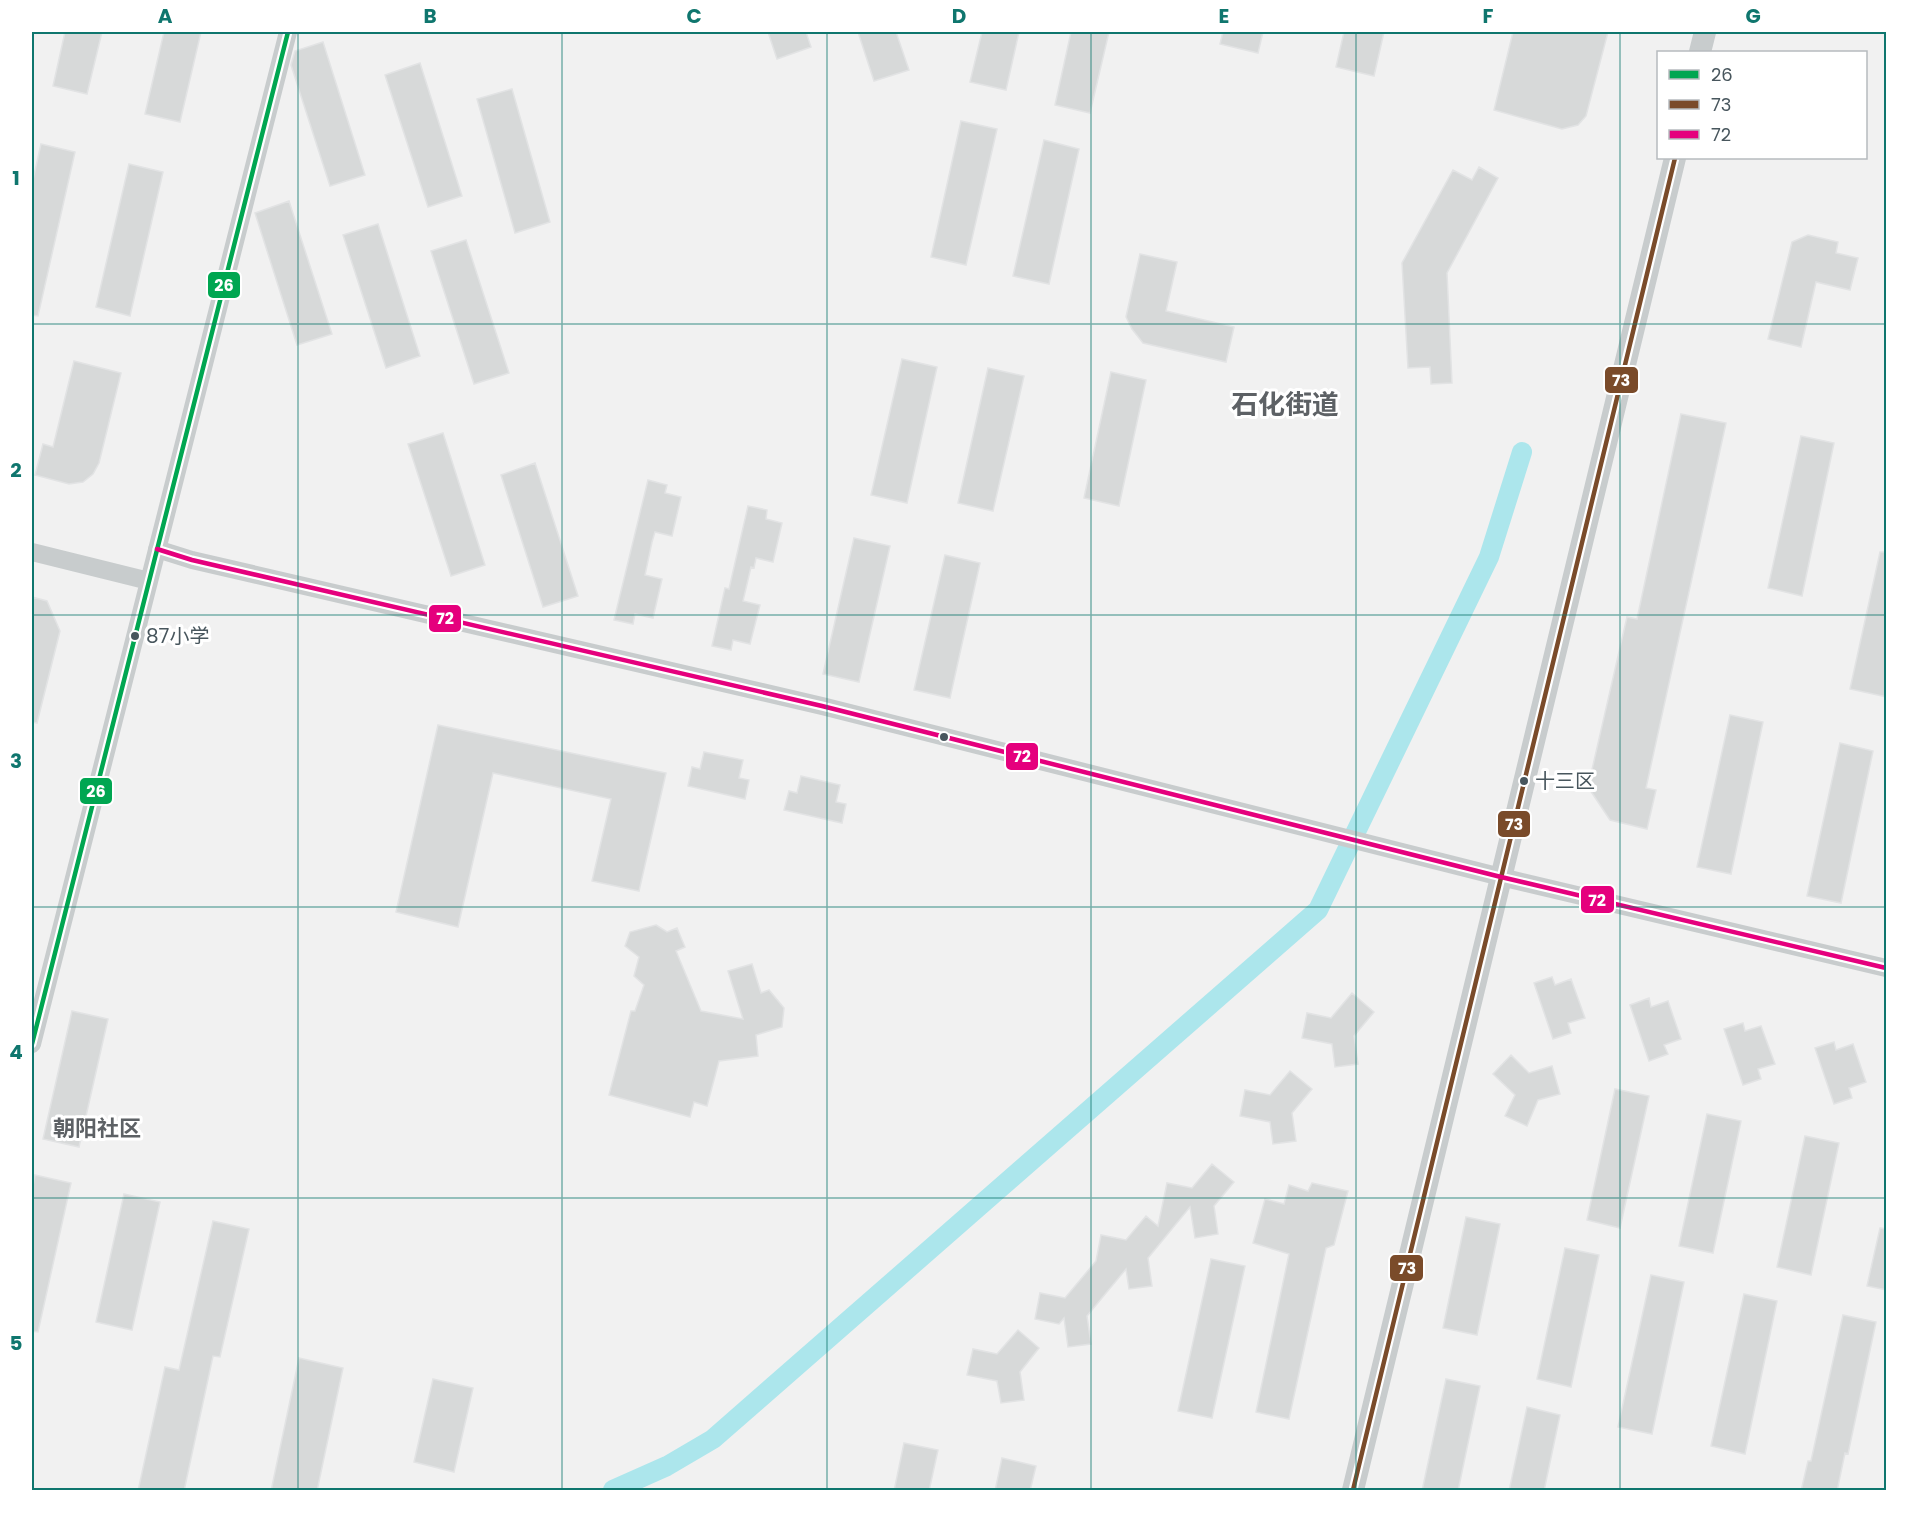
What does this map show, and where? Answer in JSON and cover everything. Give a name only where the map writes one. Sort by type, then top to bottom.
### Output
[{"type":"street","points":[[32,1044],[288,32]]},
{"type":"street","points":[[1700,51],[1706,32]]},
{"type":"street","points":[[1353,1491],[1675,159]]},
{"type":"street","points":[[157,549],[192,560],[822,706],[1501,877],[1887,968]]},
{"type":"street","points":[[32,552],[149,581]]},
{"type":"building","points":[[65,32],[102,32],[87,94],[53,86]]},
{"type":"building","points":[[164,32],[201,32],[180,122],[145,114]]},
{"type":"building","points":[[768,32],[806,32],[811,47],[777,59]]},
{"type":"building","points":[[858,32],[896,32],[909,70],[874,81]]},
{"type":"building","points":[[982,32],[1019,32],[1006,90],[970,82]]},
{"type":"building","points":[[1071,32],[1109,32],[1090,113],[1055,105]]},
{"type":"building","points":[[1223,32],[1263,32],[1258,53],[1220,44]]},
{"type":"building","points":[[1344,32],[1384,32],[1374,76],[1336,67]]},
{"type":"building","points":[[1513,32],[1608,32],[1586,116],[1578,125],[1562,129],[1494,110]]},
{"type":"building","points":[[323,42],[365,175],[330,186],[291,65],[295,51]]},
{"type":"building","points":[[420,63],[462,196],[428,207],[385,75]]},
{"type":"building","points":[[512,89],[550,222],[515,233],[477,99]]},
{"type":"building","points":[[961,121],[997,129],[966,265],[931,257]]},
{"type":"building","points":[[1044,140],[1079,149],[1049,284],[1013,276]]},
{"type":"building","points":[[41,144],[75,152],[38,316],[32,315],[32,184]]},
{"type":"building","points":[[129,164],[163,172],[130,316],[96,307]]},
{"type":"building","points":[[1479,167],[1498,178],[1447,273],[1452,383],[1431,384],[1430,367],[1408,368],[1402,263],[1453,170],[1472,180]]},
{"type":"building","points":[[289,201],[332,334],[297,345],[255,213]]},
{"type":"building","points":[[378,224],[420,356],[386,368],[343,235]]},
{"type":"building","points":[[1808,235],[1838,242],[1836,253],[1858,258],[1850,290],[1816,282],[1801,347],[1768,339],[1792,242]]},
{"type":"building","points":[[466,240],[509,373],[474,384],[431,251]]},
{"type":"building","points":[[1140,254],[1177,262],[1166,311],[1234,327],[1226,362],[1143,343],[1126,317]]},
{"type":"building","points":[[902,359],[937,367],[907,503],[871,495]]},
{"type":"building","points":[[74,361],[121,373],[99,463],[93,474],[83,482],[69,484],[35,475],[43,444],[53,447]]},
{"type":"building","points":[[988,368],[1024,376],[993,511],[958,503]]},
{"type":"building","points":[[1111,372],[1146,380],[1119,506],[1084,498]]},
{"type":"building","points":[[1681,414],[1726,423],[1646,788],[1656,790],[1647,829],[1610,820],[1588,787],[1627,617],[1637,619]]},
{"type":"building","points":[[443,433],[485,565],[451,576],[408,444]]},
{"type":"building","points":[[1801,436],[1834,443],[1802,596],[1768,588]]},
{"type":"building","points":[[535,463],[578,596],[543,607],[501,475]]},
{"type":"building","points":[[648,480],[667,485],[665,493],[681,497],[672,536],[655,532],[652,542],[645,575],[662,579],[653,618],[635,614],[633,624],[614,620]]},
{"type":"building","points":[[748,506],[767,510],[766,519],[782,523],[773,562],[756,558],[754,568],[751,567],[743,601],[760,605],[750,644],[733,640],[731,650],[712,646],[725,588],[729,589]]},
{"type":"building","points":[[854,538],[890,546],[859,682],[823,674]]},
{"type":"building","points":[[1880,552],[1887,552],[1887,697],[1850,689]]},
{"type":"building","points":[[945,555],[980,563],[950,698],[914,690]]},
{"type":"building","points":[[32,597],[47,601],[60,631],[37,723],[32,722]]},
{"type":"building","points":[[1730,715],[1763,722],[1731,874],[1697,867]]},
{"type":"building","points":[[438,725],[666,773],[639,891],[592,881],[611,799],[493,773],[458,927],[396,912]]},
{"type":"building","points":[[1840,743],[1873,751],[1841,903],[1807,896]]},
{"type":"building","points":[[704,752],[743,760],[739,778],[749,780],[745,799],[688,786],[692,767],[700,769]]},
{"type":"building","points":[[801,776],[840,785],[836,802],[846,804],[842,823],[784,810],[789,791],[797,793]]},
{"type":"building","points":[[656,925],[667,932],[677,928],[685,947],[676,951],[701,1011],[743,1019],[728,971],[752,964],[761,993],[769,990],[784,1008],[782,1027],[756,1035],[758,1056],[719,1061],[707,1106],[694,1102],[690,1117],[609,1095],[631,1011],[635,1011],[644,985],[634,976],[639,957],[625,946],[630,932]]},
{"type":"building","points":[[1552,977],[1555,985],[1571,979],[1585,1018],[1568,1023],[1571,1033],[1553,1039],[1534,983]]},
{"type":"building","points":[[1352,993],[1374,1012],[1354,1036],[1358,1064],[1335,1067],[1332,1044],[1302,1038],[1307,1013],[1331,1018]]},
{"type":"building","points":[[1649,998],[1651,1007],[1668,1001],[1681,1039],[1664,1045],[1668,1054],[1649,1061],[1630,1005]]},
{"type":"building","points":[[72,1011],[108,1019],[79,1147],[43,1139]]},
{"type":"building","points":[[1743,1023],[1745,1031],[1761,1026],[1775,1064],[1758,1069],[1761,1079],[1743,1085],[1724,1029]]},
{"type":"building","points":[[1834,1042],[1836,1050],[1853,1044],[1866,1082],[1849,1088],[1852,1098],[1834,1104],[1815,1048]]},
{"type":"building","points":[[1511,1055],[1529,1073],[1552,1066],[1560,1094],[1538,1100],[1527,1126],[1505,1116],[1515,1095],[1493,1074]]},
{"type":"building","points":[[1290,1071],[1312,1089],[1292,1113],[1296,1141],[1273,1144],[1270,1122],[1240,1116],[1245,1090],[1270,1095]]},
{"type":"building","points":[[1615,1089],[1649,1096],[1620,1228],[1587,1220]]},
{"type":"building","points":[[1707,1114],[1741,1121],[1713,1253],[1679,1246]]},
{"type":"building","points":[[1805,1136],[1839,1143],[1811,1275],[1777,1267]]},
{"type":"building","points":[[1212,1164],[1234,1182],[1214,1206],[1218,1234],[1195,1238],[1190,1207],[1148,1258],[1152,1286],[1129,1289],[1126,1269],[1087,1316],[1091,1344],[1068,1347],[1064,1318],[1059,1324],[1035,1319],[1040,1293],[1065,1298],[1096,1261],[1101,1235],[1126,1240],[1146,1216],[1158,1226],[1167,1183],[1192,1188]]},
{"type":"building","points":[[35,1175],[71,1183],[38,1332],[32,1331],[32,1191]]},
{"type":"building","points":[[1312,1183],[1348,1191],[1334,1245],[1326,1248],[1289,1419],[1256,1412],[1289,1254],[1253,1243],[1265,1199],[1284,1204],[1289,1185],[1308,1191]]},
{"type":"building","points":[[124,1194],[160,1202],[132,1330],[96,1322]]},
{"type":"building","points":[[1466,1217],[1500,1224],[1477,1335],[1443,1328]]},
{"type":"building","points":[[213,1221],[249,1229],[220,1357],[213,1356],[184,1491],[138,1491],[165,1367],[179,1370]]},
{"type":"building","points":[[1880,1228],[1887,1229],[1887,1290],[1867,1286]]},
{"type":"building","points":[[1565,1248],[1599,1255],[1571,1387],[1537,1379]]},
{"type":"building","points":[[1211,1259],[1245,1266],[1212,1418],[1178,1411]]},
{"type":"building","points":[[1651,1275],[1684,1282],[1652,1434],[1618,1427]]},
{"type":"building","points":[[1744,1294],[1777,1301],[1745,1454],[1711,1446]]},
{"type":"building","points":[[1843,1315],[1876,1322],[1848,1454],[1845,1453],[1837,1491],[1801,1491],[1808,1461],[1811,1461]]},
{"type":"building","points":[[1018,1330],[1039,1348],[1020,1372],[1024,1400],[1001,1403],[997,1381],[967,1375],[973,1349],[997,1354]]},
{"type":"building","points":[[299,1358],[343,1368],[317,1491],[271,1491]]},
{"type":"building","points":[[433,1379],[473,1388],[454,1472],[414,1462]]},
{"type":"building","points":[[1446,1379],[1480,1386],[1458,1491],[1422,1491]]},
{"type":"building","points":[[1527,1407],[1560,1415],[1544,1491],[1509,1491]]},
{"type":"building","points":[[904,1443],[938,1450],[929,1491],[894,1491]]},
{"type":"building","points":[[1002,1458],[1036,1466],[1030,1491],[995,1491]]},
{"type":"waterway","points":[[613,1490],[667,1466],[713,1439],[1318,910],[1489,557],[1522,452]]},
{"type":"transit line","name":"26","points":[[32,1044],[288,32]]},
{"type":"transit line","name":"73","points":[[1353,1490],[1675,159]]},
{"type":"transit line","name":"72","points":[[157,549],[192,560],[822,706],[1501,877],[1886,968]]},
{"type":"place","name":"87小学","points":[[135,636]]},
{"type":"place","name":"十三区","points":[[1524,781]]},
{"type":"district","name":"石化街道","points":[[1285,405]]},
{"type":"district","name":"朝阳社区","points":[[97,1128]]}]
